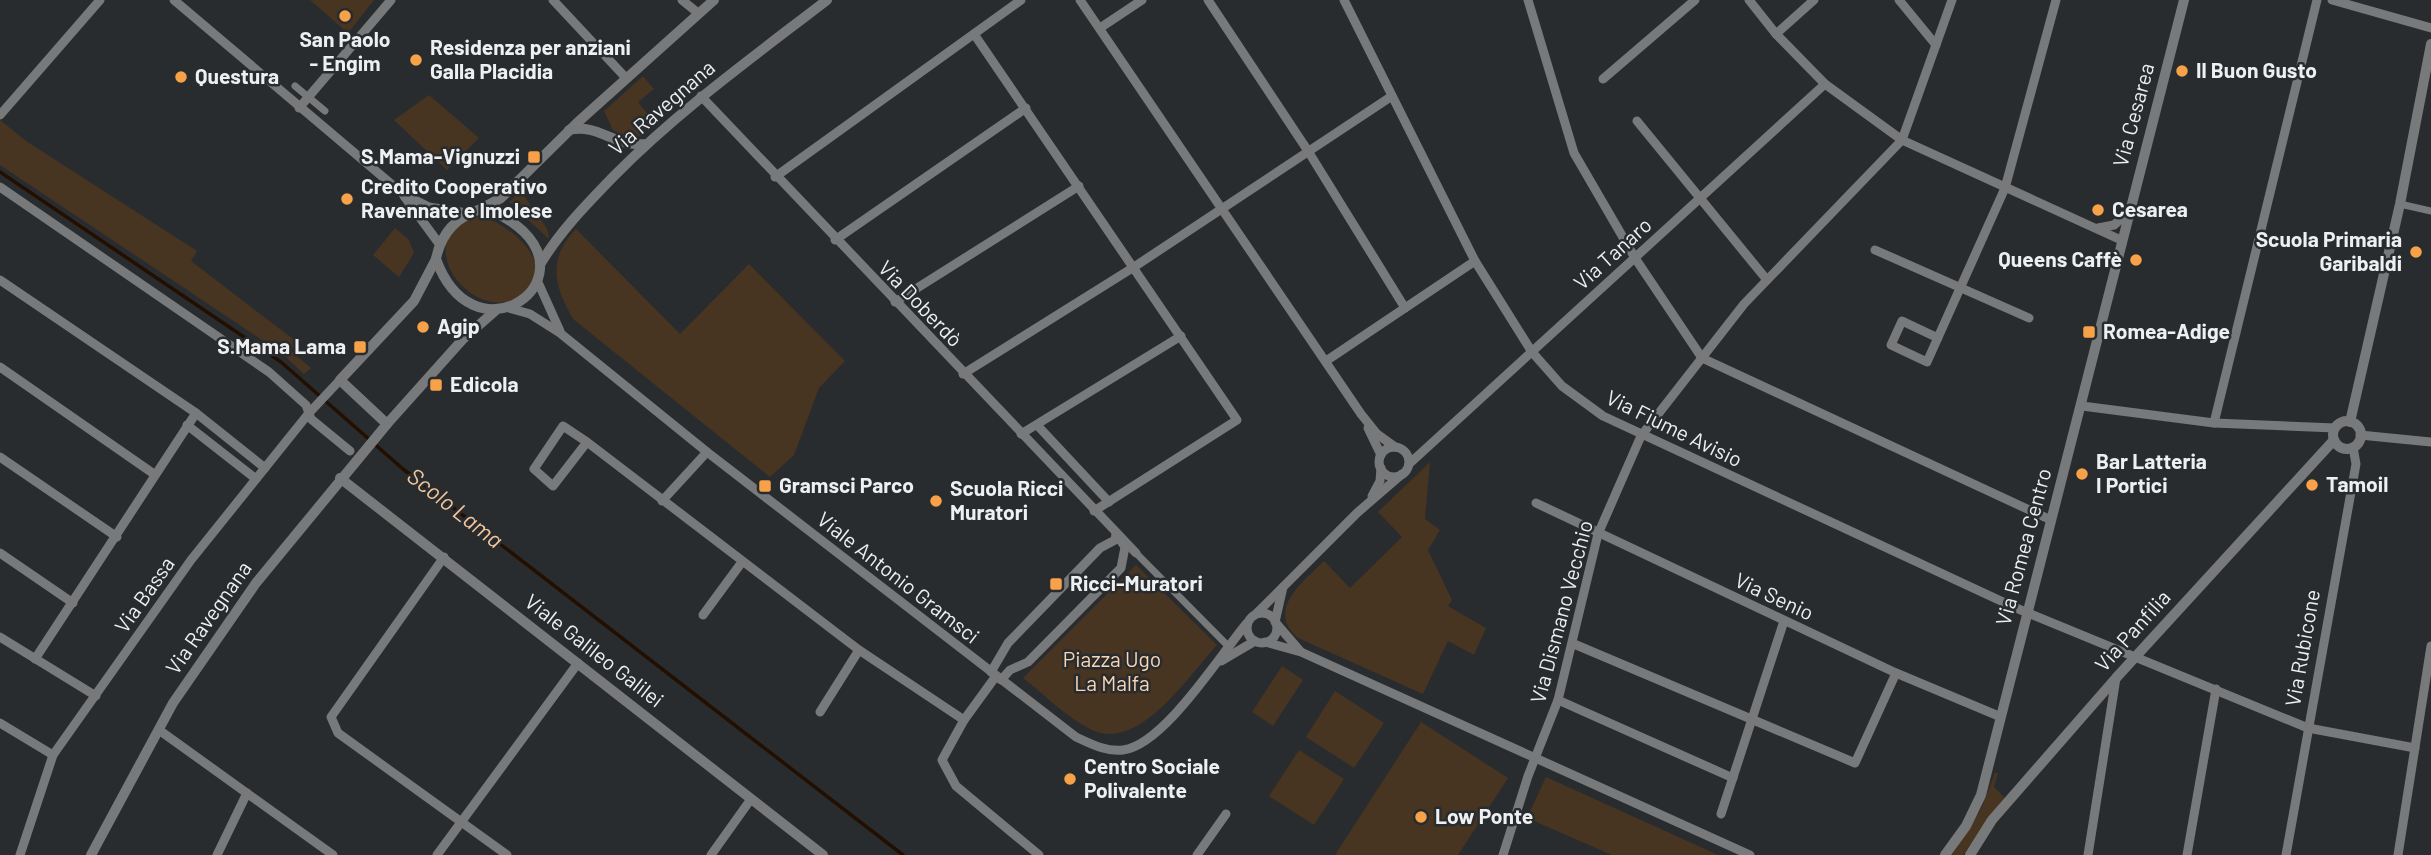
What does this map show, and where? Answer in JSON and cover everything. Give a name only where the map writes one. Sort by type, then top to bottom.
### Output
[{"type":"street","points":[[166,0],[182,9]]},
{"type":"street","points":[[174,0],[403,194],[429,207],[467,213]]},
{"type":"street","points":[[299,108],[391,0]]},
{"type":"street","points":[[552,0],[626,78]]},
{"type":"street","points":[[682,0],[698,13]]},
{"type":"street","points":[[387,424],[340,380],[414,302],[436,259],[440,245],[455,221],[501,198],[569,130],[713,0]]},
{"type":"street","name":"Via Ravegnana","points":[[541,263],[565,228],[646,144],[701,96],[827,0]]},
{"type":"street","points":[[775,177],[1021,0]]},
{"type":"street","points":[[1080,0],[1361,414],[1377,434],[1407,455],[1409,464],[1402,474],[1357,513]]},
{"type":"street","points":[[1100,29],[1142,0]]},
{"type":"street","points":[[1208,0],[1308,151],[1405,308]]},
{"type":"street","name":"Via Fiume Avisio","points":[[1344,0],[1475,261],[1532,352],[1562,386],[1603,416],[1641,436],[2025,612],[2308,728],[2415,748]]},
{"type":"street","points":[[1528,0],[1574,153],[1635,258],[1702,358],[2051,520]]},
{"type":"street","points":[[1603,79],[1695,0]]},
{"type":"street","points":[[1749,0],[1776,34],[1825,84],[1902,140],[2121,240]]},
{"type":"street","points":[[1776,34],[1814,0]]},
{"type":"street","points":[[1899,0],[1936,46]]},
{"type":"street","points":[[1902,140],[1952,0]]},
{"type":"street","points":[[1938,338],[1902,321],[1891,345],[1927,362],[1938,338],[1944,324],[1959,287],[2005,188],[2056,0]]},
{"type":"street","name":"Via Cesarea","points":[[2121,240],[2184,0]]},
{"type":"street","points":[[2214,423],[2317,0]]},
{"type":"street","points":[[2332,0],[2431,28]]},
{"type":"street","points":[[0,115],[97,2]]},
{"type":"street","points":[[974,33],[1237,420],[1094,511]]},
{"type":"street","points":[[2350,422],[2400,204],[2431,44]]},
{"type":"street","name":"Via Tanaro","points":[[1409,464],[1825,84]]},
{"type":"street","points":[[295,86],[325,111]]},
{"type":"street","name":"Via Doberdò","points":[[701,96],[1116,534]]},
{"type":"street","points":[[963,374],[1134,267],[1392,96]]},
{"type":"street","points":[[835,240],[1026,108]]},
{"type":"street","points":[[1637,121],[1767,280]]},
{"type":"street","points":[[569,130],[591,129],[629,146],[646,144]]},
{"type":"street","name":"Via Dismano Vecchio","points":[[1503,855],[1534,758],[1558,700],[1574,644],[1598,534],[1641,436],[1744,304],[1902,140]]},
{"type":"street","points":[[895,303],[1079,186]]},
{"type":"street","points":[[0,187],[269,372],[306,405],[312,419],[354,454]]},
{"type":"street","points":[[403,194],[440,245]]},
{"type":"street","points":[[2400,204],[2431,211]]},
{"type":"street","points":[[436,259],[449,285],[471,304],[495,311],[509,308],[530,292],[537,280],[541,263],[536,246],[519,227],[496,212],[481,209]]},
{"type":"street","points":[[2095,229],[2114,225],[2129,212]]},
{"type":"street","name":"Via Romea Centro","points":[[1945,855],[1978,805],[2025,612],[2082,406],[2121,240]]},
{"type":"street","points":[[1875,250],[2029,318]]},
{"type":"street","points":[[1326,361],[1475,261]]},
{"type":"street","points":[[0,280],[196,413],[265,468]]},
{"type":"street","name":"Viale Antonio Gramsci","points":[[537,280],[560,333]]},
{"type":"street","name":"Viale Antonio Gramsci","points":[[509,308],[530,314],[560,333],[707,452],[1076,737],[1107,750],[1137,747],[1161,729],[1247,623]]},
{"type":"street","name":"Via Ravegnana","points":[[93,852],[159,730],[214,640],[340,478],[354,454],[387,424],[463,338],[495,311]]},
{"type":"street","points":[[1021,434],[1181,336]]},
{"type":"street","points":[[0,367],[154,474]]},
{"type":"street","name":"Via Bassa","points":[[20,855],[53,755],[191,560],[309,413],[340,380]]},
{"type":"street","points":[[2082,406],[2214,423],[2335,428],[2341,423],[2350,422],[2357,427],[2360,435]]},
{"type":"street","points":[[35,659],[196,413]]},
{"type":"street","points":[[1361,414],[1381,455],[1375,493],[1247,623],[1249,636],[1260,642],[1301,652],[1750,855]]},
{"type":"street","points":[[187,425],[256,479]]},
{"type":"street","points":[[1037,425],[1109,502]]},
{"type":"street","points":[[587,442],[553,486],[534,469],[564,426],[587,442],[859,650],[964,720]]},
{"type":"street","points":[[2335,428],[2334,440],[2344,449],[2353,447],[2360,435]]},
{"type":"street","points":[[2360,435],[2431,442]]},
{"type":"street","name":"Via Panfilia","points":[[1970,855],[1992,820],[2116,678],[2334,440]]},
{"type":"street","name":"Via Rubicone","points":[[2286,855],[2356,464],[2353,447]]},
{"type":"street","points":[[1381,455],[1387,449],[1414,451],[1424,448]]},
{"type":"street","points":[[662,501],[707,452]]},
{"type":"street","points":[[0,457],[117,537]]},
{"type":"street","points":[[1381,468],[1392,477],[1402,474]]},
{"type":"street","name":"Viale Galileo Galilei","points":[[340,478],[823,855]]},
{"type":"street","name":"Via Senio","points":[[1536,503],[1896,673],[2001,717]]},
{"type":"street","points":[[996,676],[1028,662],[1121,568],[1125,547],[1116,534]]},
{"type":"street","points":[[1039,855],[956,786],[942,760],[964,720],[996,676],[1008,643],[1104,546],[1115,540],[1116,534]]},
{"type":"street","points":[[1116,534],[1229,646]]},
{"type":"street","points":[[1104,546],[1118,550],[1123,559]]},
{"type":"street","points":[[0,553],[73,603]]},
{"type":"street","points":[[444,557],[331,716],[338,733],[507,855]]},
{"type":"street","points":[[703,615],[742,562]]},
{"type":"street","points":[[1260,642],[1274,636],[1283,587]]},
{"type":"street","points":[[1256,614],[1269,615],[1301,652]]},
{"type":"street","points":[[1721,814],[1784,621]]},
{"type":"street","points":[[0,637],[96,696]]},
{"type":"street","name":"Viale Antonio Gramsci","points":[[1217,663],[1260,642]]},
{"type":"street","points":[[1574,644],[1855,763],[1896,673]]},
{"type":"street","points":[[2398,855],[2431,646]]},
{"type":"street","points":[[820,712],[859,650]]},
{"type":"street","points":[[1004,651],[1010,662],[1020,666]]},
{"type":"street","points":[[437,855],[578,663]]},
{"type":"street","points":[[2088,855],[2116,678]]},
{"type":"street","points":[[2187,855],[2216,689]]},
{"type":"street","points":[[1558,700],[1733,778]]},
{"type":"street","points":[[0,723],[53,755]]},
{"type":"street","points":[[159,730],[333,855]]},
{"type":"street","points":[[218,855],[247,793]]},
{"type":"street","points":[[710,855],[751,799]]},
{"type":"street","points":[[1197,855],[1226,814]]},
{"type":"green space","name":"San Paolo - Engim","points":[[310,0],[374,0],[348,33]]},
{"type":"green space","points":[[643,76],[654,89],[638,102],[649,116],[666,104],[671,109],[652,125],[647,120],[643,124],[647,129],[633,141],[613,130],[604,111]]},
{"type":"green space","points":[[429,95],[479,138],[447,170],[394,120]]},
{"type":"green space","points":[[0,120],[26,141],[197,251],[191,261],[297,342],[291,351],[311,368],[304,374],[280,352],[0,165]]},
{"type":"green space","points":[[522,190],[546,228],[549,239],[509,202]]},
{"type":"green space","points":[[480,216],[513,234],[524,243],[531,254],[535,277],[515,300],[492,302],[475,295],[460,284],[450,269],[446,252],[448,237],[459,224]]},
{"type":"green space","points":[[395,228],[409,240],[414,253],[399,277],[373,255]]},
{"type":"green space","points":[[576,229],[680,334],[749,264],[845,361],[819,388],[794,455],[770,477],[573,319],[561,295],[556,273],[561,251]]},
{"type":"green space","points":[[1430,462],[1425,519],[1440,530],[1428,550],[1452,600],[1448,606],[1486,628],[1474,655],[1448,641],[1423,694],[1298,638],[1289,628],[1285,617],[1291,597],[1324,561],[1350,588],[1402,537],[1378,512]]},
{"type":"green space","name":"Piazza Ugo La Malfa","points":[[1136,565],[1217,645],[1162,707],[1128,730],[1110,734],[1083,725],[1023,678]]},
{"type":"green space","points":[[1282,666],[1303,680],[1273,726],[1252,712]]},
{"type":"green space","points":[[1335,691],[1384,723],[1354,768],[1306,737]]},
{"type":"green space","name":"Low Ponte","points":[[1421,722],[1508,778],[1458,855],[1335,855]]},
{"type":"green space","points":[[1299,750],[1344,779],[1314,825],[1269,796]]},
{"type":"green space","points":[[1995,773],[1998,773],[1994,787],[2006,799],[1963,855],[1952,855],[1981,809]]},
{"type":"green space","points":[[1546,777],[1718,855],[1612,855],[1527,818]]},
{"type":"waterway","name":"Scolo Lama","points":[[0,172],[281,362],[403,469],[903,855]]},
{"type":"place","name":"San Paolo - Engim","points":[[345,16]]},
{"type":"place","name":"Residenza per anziani Galla Placidia","points":[[416,60]]},
{"type":"place","name":"Il Buon Gusto","points":[[2182,71]]},
{"type":"place","name":"Questura","points":[[181,77]]},
{"type":"place","name":"S.Mama-Vignuzzi","points":[[534,157]]},
{"type":"place","name":"Credito Cooperativo Ravennate e Imolese","points":[[347,199]]},
{"type":"place","name":"Cesarea","points":[[2098,210]]},
{"type":"place","name":"Scuola Primaria Garibaldi","points":[[2416,252]]},
{"type":"place","name":"Queens Caffè","points":[[2136,260]]},
{"type":"place","name":"Agip","points":[[423,327]]},
{"type":"place","name":"Romea-Adige","points":[[2089,332]]},
{"type":"place","name":"S.Mama Lama","points":[[360,347]]},
{"type":"place","name":"Edicola","points":[[436,385]]},
{"type":"place","name":"Bar Latteria I Portici","points":[[2082,474]]},
{"type":"place","name":"Tamoil","points":[[2312,485]]},
{"type":"place","name":"Gramsci Parco","points":[[765,486]]},
{"type":"place","name":"Scuola Ricci Muratori","points":[[936,501]]},
{"type":"place","name":"Ricci-Muratori","points":[[1056,584]]},
{"type":"place","name":"Centro Sociale Polivalente","points":[[1070,779]]},
{"type":"place","name":"Low Ponte","points":[[1421,817]]}]
